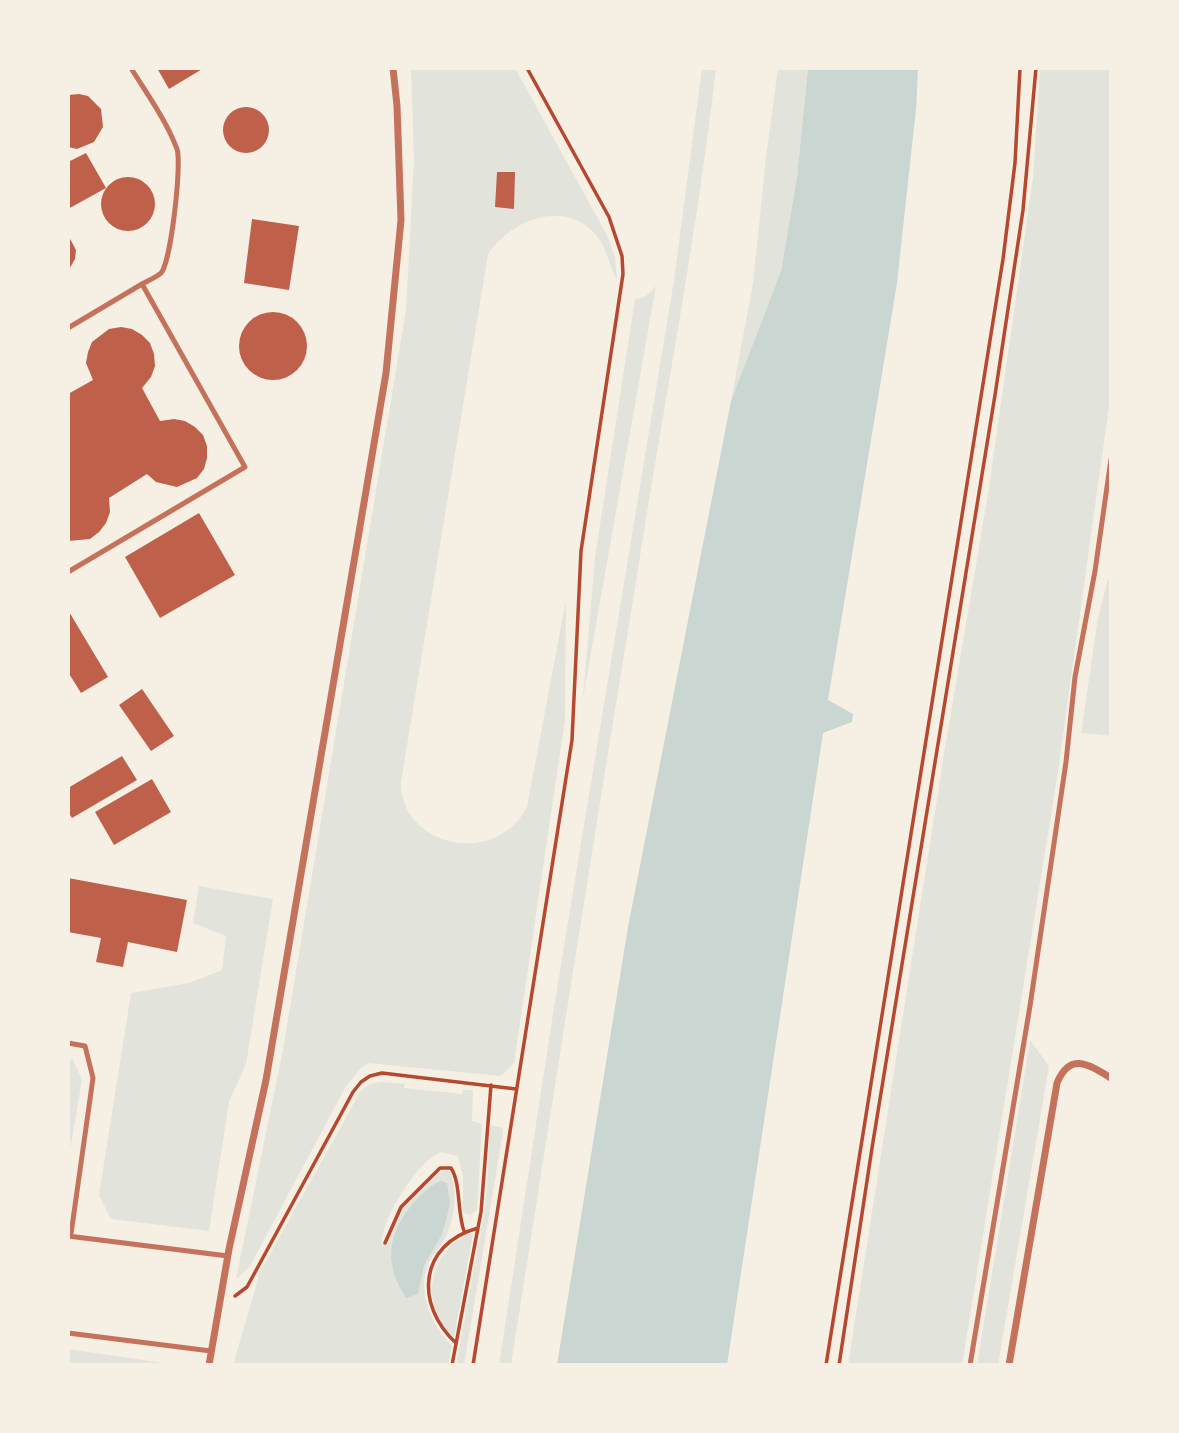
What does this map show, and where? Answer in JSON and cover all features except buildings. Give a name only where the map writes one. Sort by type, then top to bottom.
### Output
[{"type":"street","points":[[209,1365],[228,1256],[269,1066],[386,373],[401,219],[393,68]]},
{"type":"street","points":[[1009,1365],[1056,1083],[1062,1070],[1073,1064],[1087,1063],[1111,1078]]},
{"type":"lane","points":[[68,328],[161,273],[164,266],[174,221],[178,152],[160,114],[131,68]]},
{"type":"lane","points":[[68,572],[245,467],[142,284]]},
{"type":"lane","points":[[970,1365],[1030,1006],[1066,762],[1075,677],[1095,571],[1111,460]]},
{"type":"lane","points":[[68,1043],[85,1046],[93,1078],[69,1235],[228,1256]]},
{"type":"lane","points":[[68,1333],[211,1351]]},
{"type":"path","points":[[472,1365],[572,740],[581,551],[623,274],[622,256],[610,217],[527,68]]},
{"type":"path","points":[[826,1365],[1003,259],[1015,163],[1020,68]]},
{"type":"path","points":[[839,1365],[997,382],[1023,210],[1036,68]]},
{"type":"path","points":[[218,1310],[247,1287],[347,1102],[361,1082],[382,1073],[516,1089]]},
{"type":"path","points":[[452,1365],[478,1227],[491,1085]]},
{"type":"path","points":[[384,1243],[401,1207],[440,1168],[451,1168],[456,1175],[459,1216],[464,1231]]},
{"type":"path","points":[[456,1344],[435,1318],[428,1286],[436,1259],[449,1241],[464,1231],[478,1227]]},
{"type":"shaded area","points":[[411,68],[515,68],[608,237],[615,258],[617,280],[603,245],[596,235],[583,224],[569,218],[554,216],[524,223],[510,231],[488,254],[401,782],[405,804],[416,822],[432,835],[452,842],[473,843],[494,838],[513,826],[527,807],[566,600],[565,719],[514,1063],[501,1076],[368,1063],[360,1069],[346,1086],[250,1266],[236,1279],[283,1050],[406,310],[414,160]]},
{"type":"shaded area","points":[[702,68],[716,68],[690,255],[511,1365],[499,1365],[554,1007],[674,280]]},
{"type":"shaded area","points":[[778,68],[808,68],[797,177],[781,271],[731,401],[753,283]]},
{"type":"shaded area","points":[[808,68],[918,68],[897,283],[828,700],[853,714],[852,722],[823,733],[727,1365],[557,1365],[628,927],[731,401],[781,271],[797,177]]},
{"type":"shaded area","points":[[1040,68],[1111,68],[1111,392],[1057,778],[962,1365],[848,1365],[944,754],[989,488],[1033,177]]},
{"type":"shaded area","points":[[656,286],[583,698],[595,557],[635,299],[645,297]]},
{"type":"shaded area","points":[[1108,578],[1111,582],[1111,736],[1081,733],[1098,618]]},
{"type":"shaded area","points":[[199,886],[273,899],[246,1064],[229,1102],[209,1231],[111,1219],[99,1195],[131,993],[189,983],[222,970],[226,936],[193,923]]},
{"type":"shaded area","points":[[1030,1040],[1049,1066],[998,1365],[977,1365]]},
{"type":"shaded area","points":[[68,1059],[73,1060],[82,1080],[68,1162]]},
{"type":"shaded area","points":[[369,1084],[405,1084],[404,1088],[462,1094],[463,1090],[473,1090],[472,1121],[482,1124],[477,1210],[470,1215],[463,1213],[463,1178],[458,1156],[441,1152],[422,1167],[402,1192],[383,1233],[382,1244],[402,1207],[436,1175],[442,1171],[450,1171],[455,1197],[453,1215],[444,1240],[429,1262],[424,1285],[432,1318],[452,1346],[448,1365],[233,1365],[260,1272],[360,1092]]},
{"type":"shaded area","points":[[490,1125],[503,1128],[502,1138],[464,1365],[456,1365],[486,1204]]},
{"type":"shaded area","points":[[441,1181],[447,1183],[450,1203],[446,1221],[441,1236],[424,1265],[418,1294],[406,1298],[394,1274],[391,1251],[393,1240],[411,1206],[428,1188]]},
{"type":"shaded area","points":[[466,1234],[473,1234],[454,1337],[436,1312],[432,1297],[433,1283],[443,1255]]},
{"type":"shaded area","points":[[68,1349],[177,1365],[68,1365]]}]
